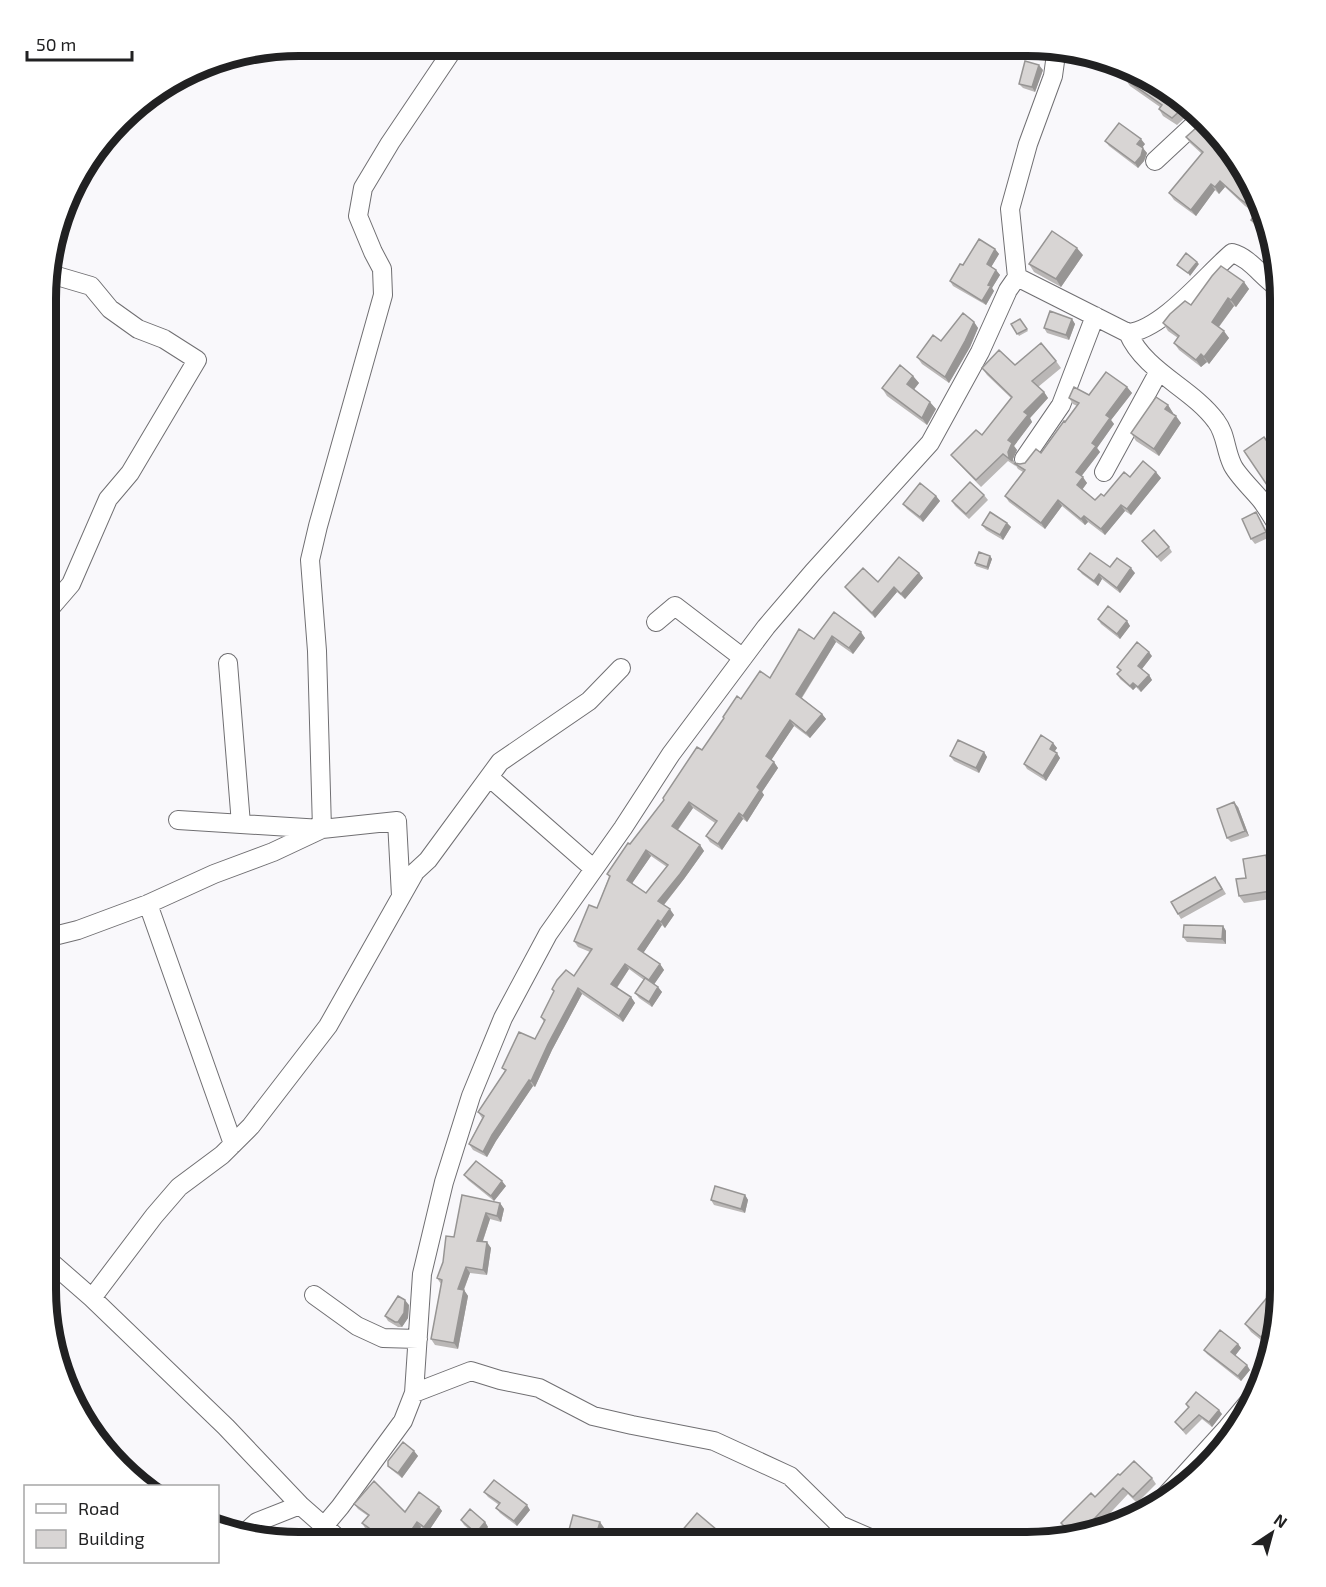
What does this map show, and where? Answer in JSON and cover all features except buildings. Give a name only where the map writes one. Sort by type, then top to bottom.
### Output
[{"type":"street","points":[[322,829],[317,651],[310,560],[383,295],[382,269],[358,216],[363,188],[390,143],[449,56]]},
{"type":"street","points":[[328,1532],[340,1507],[403,1421],[414,1393],[422,1274],[444,1182],[471,1096],[503,1018],[548,934],[623,828],[671,754],[766,627],[930,443],[980,352],[1008,290],[1017,276],[1010,209],[1028,144],[1053,76],[1056,58]]},
{"type":"street","points":[[1155,161],[1195,123]]},
{"type":"street","points":[[1017,276],[1128,333],[1136,333],[1154,323],[1183,301],[1232,253],[1240,255],[1270,283]]},
{"type":"street","points":[[56,601],[70,584],[108,499],[130,473],[197,360],[164,339],[138,329],[110,309],[91,286],[57,276]]},
{"type":"street","points":[[1024,459],[1061,405],[1095,316]]},
{"type":"street","points":[[1128,333],[1134,345],[1159,371],[1216,420],[1224,434],[1232,465],[1270,514]]},
{"type":"street","points":[[1104,472],[1159,371]]},
{"type":"street","points":[[656,622],[675,606],[743,658]]},
{"type":"street","points":[[228,663],[241,824]]},
{"type":"street","points":[[92,1298],[178,1187],[222,1155],[251,1126],[328,1026],[415,872],[428,860],[500,762],[589,701],[621,668]]},
{"type":"street","points":[[489,777],[594,869]]},
{"type":"street","points":[[178,820],[322,829],[397,820],[401,896]]},
{"type":"street","points":[[56,936],[78,930],[147,904],[214,874],[273,852],[322,829]]},
{"type":"street","points":[[147,904],[233,1144]]},
{"type":"street","points":[[56,1267],[92,1298],[226,1427],[325,1532]]},
{"type":"street","points":[[314,1295],[357,1326],[383,1338],[418,1339]]},
{"type":"street","points":[[414,1393],[471,1371],[539,1388],[593,1416],[714,1441],[790,1476],[840,1525],[856,1532]]},
{"type":"street","points":[[1188,1471],[1223,1432]]},
{"type":"street","points":[[251,1527],[257,1522],[300,1505]]}]
